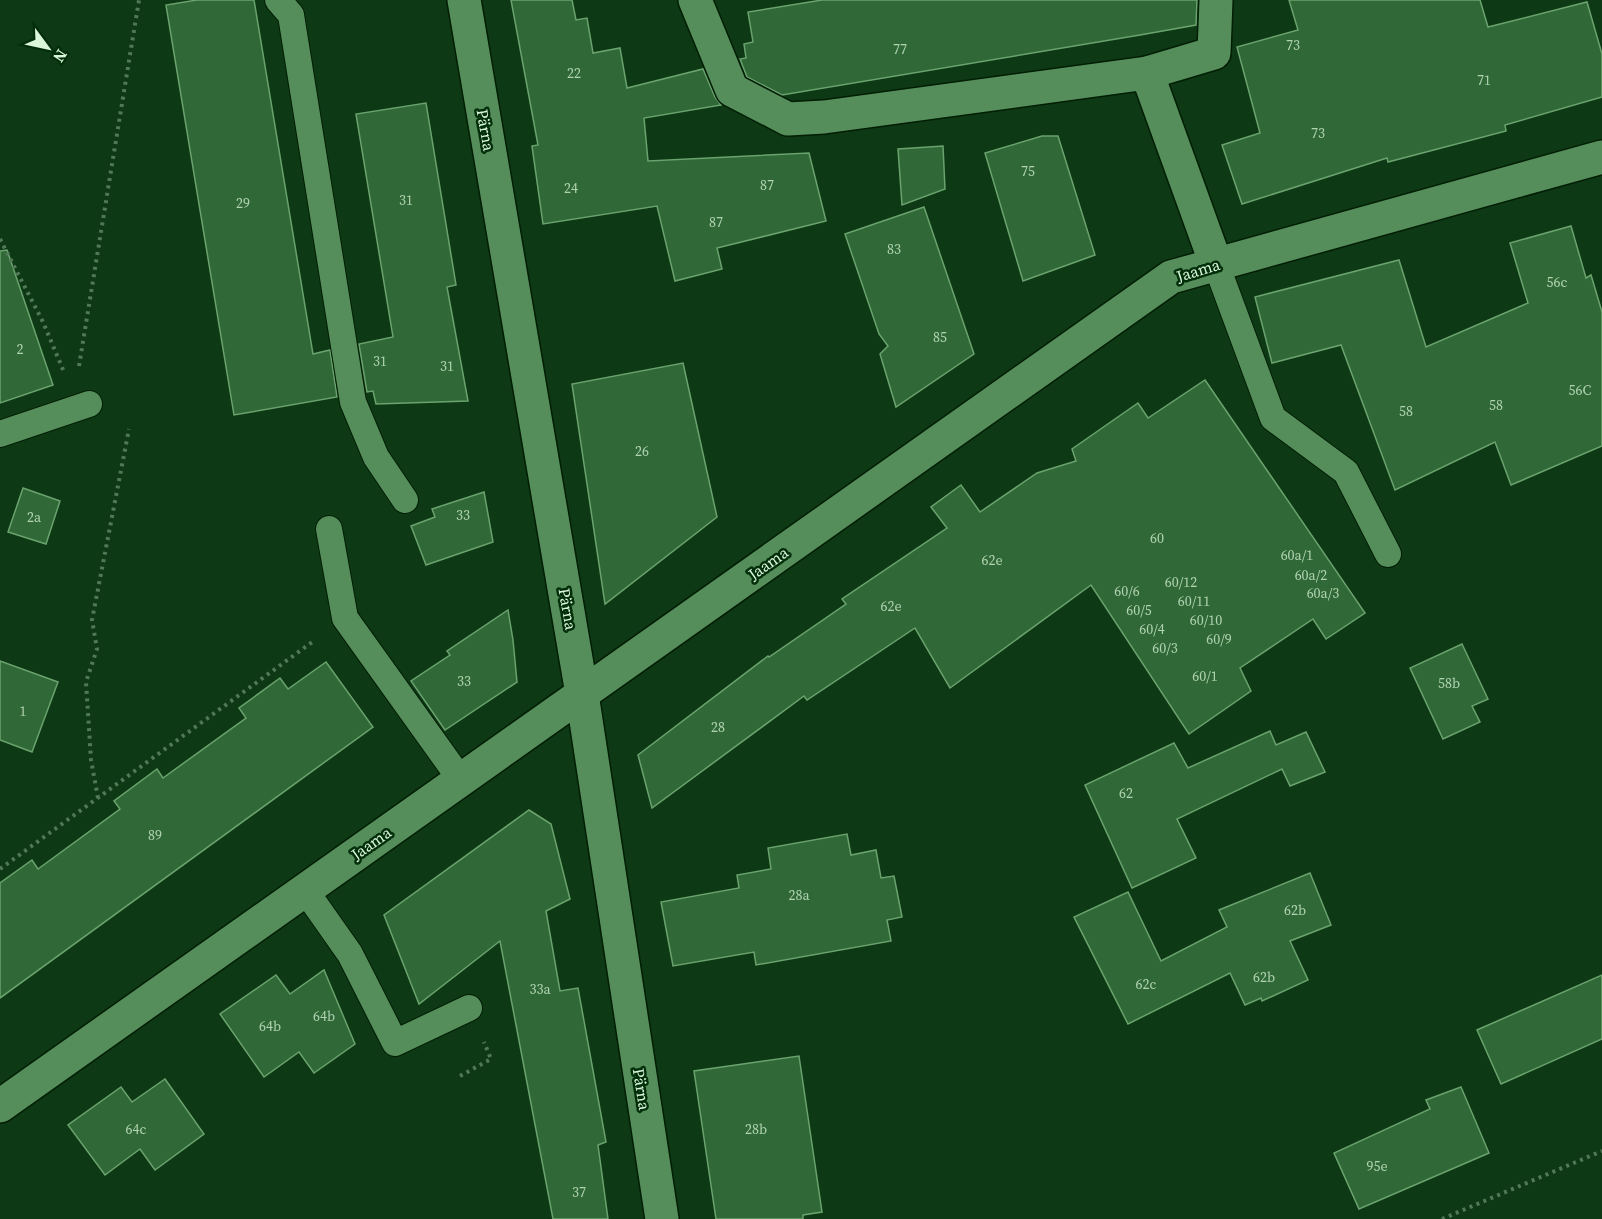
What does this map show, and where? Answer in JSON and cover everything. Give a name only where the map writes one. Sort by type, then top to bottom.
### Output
[{"type":"street","name":"Pärna","points":[[464,0],[582,694],[662,1219]]},
{"type":"street","points":[[695,0],[732,90],[788,119],[824,117],[1147,73],[1214,53],[1215,0]]},
{"type":"street","points":[[1147,73],[1216,264]]},
{"type":"street","name":"Jaama","points":[[0,1106],[1171,277],[1602,157]]},
{"type":"lane","points":[[278,0],[291,15],[353,402],[376,457],[405,500]]},
{"type":"lane","points":[[1216,264],[1273,418],[1346,472],[1388,554]]},
{"type":"lane","points":[[0,434],[89,404]]},
{"type":"lane","points":[[329,529],[345,618],[461,780]]},
{"type":"lane","points":[[305,890],[350,954],[395,1043],[469,1008]]},
{"type":"path","points":[[78,372],[139,0]]},
{"type":"path","points":[[0,239],[43,322],[65,374]]},
{"type":"path","points":[[98,798],[91,760],[86,682],[97,650],[92,620],[129,429]]},
{"type":"path","points":[[0,869],[345,618]]},
{"type":"path","points":[[460,1076],[491,1059]]},
{"type":"path","points":[[1443,1219],[1602,1151]]},
{"type":"building","points":[[197,0],[254,0],[313,354],[330,350],[337,397],[234,415],[166,5]]},
{"type":"building","points":[[511,0],[572,0],[576,20],[587,18],[593,53],[620,48],[627,88],[703,69],[721,105],[644,118],[648,161],[809,153],[826,221],[717,248],[722,269],[675,281],[657,206],[543,224],[532,146],[538,145]]},
{"type":"building","points":[[822,0],[1197,0],[1196,25],[1140,35],[782,95],[747,77],[740,59],[746,58],[744,44],[753,42],[748,12]]},
{"type":"building","points":[[1289,0],[1480,0],[1488,27],[1587,2],[1602,54],[1602,97],[1505,125],[1506,131],[1388,162],[1387,158],[1242,204],[1222,145],[1260,133],[1237,47],[1298,30]]},
{"type":"building","points":[[426,103],[456,285],[447,287],[468,401],[376,404],[373,391],[367,392],[359,344],[393,337],[356,114]]},
{"type":"building","points":[[1042,136],[1058,136],[1095,255],[1023,281],[985,153]]},
{"type":"building","points":[[943,146],[945,189],[902,205],[898,149]]},
{"type":"building","points":[[924,207],[974,354],[896,407],[880,354],[888,346],[879,334],[845,234]]},
{"type":"building","points":[[1571,226],[1586,278],[1591,275],[1602,312],[1602,446],[1511,485],[1495,442],[1395,490],[1341,345],[1272,363],[1255,297],[1399,260],[1426,347],[1528,303],[1510,243]]},
{"type":"building","points":[[7,250],[53,385],[0,403],[0,251]]},
{"type":"building","points":[[683,363],[717,517],[605,604],[572,384]]},
{"type":"building","points":[[1205,380],[1365,613],[1326,639],[1313,619],[1240,668],[1251,691],[1189,734],[1091,585],[950,688],[915,628],[807,700],[804,696],[652,808],[638,755],[768,656],[846,604],[842,599],[947,528],[931,507],[961,485],[980,512],[1037,473],[1076,461],[1072,449],[1138,403],[1148,418]]},
{"type":"building","points":[[23,488],[60,501],[46,544],[8,532]]},
{"type":"building","points":[[484,492],[493,542],[426,565],[411,526],[435,517],[432,509]]},
{"type":"building","points":[[508,610],[517,682],[445,730],[411,681],[450,655],[447,651]]},
{"type":"building","points":[[1462,644],[1488,699],[1472,706],[1480,722],[1443,739],[1410,668]]},
{"type":"building","points":[[0,661],[58,682],[32,752],[0,740]]},
{"type":"building","points":[[326,662],[373,727],[0,998],[0,883],[32,860],[38,869],[120,809],[114,801],[157,769],[163,778],[246,718],[239,708],[280,678],[288,689]]},
{"type":"building","points":[[1270,731],[1276,745],[1306,732],[1325,772],[1290,786],[1282,769],[1177,819],[1196,858],[1132,888],[1085,785],[1174,743],[1188,768]]},
{"type":"building","points":[[529,810],[551,824],[570,899],[546,911],[560,991],[578,988],[606,1142],[598,1145],[608,1219],[553,1219],[500,941],[419,1004],[384,915]]},
{"type":"building","points":[[847,834],[851,855],[876,850],[881,878],[894,876],[902,917],[887,920],[891,941],[756,965],[754,952],[673,966],[661,902],[739,888],[737,875],[771,869],[768,848]]},
{"type":"building","points":[[1310,873],[1331,925],[1290,941],[1308,980],[1262,1001],[1261,998],[1245,1005],[1230,973],[1128,1024],[1074,917],[1128,892],[1161,961],[1227,927],[1219,910]]},
{"type":"building","points":[[324,970],[355,1044],[314,1073],[299,1052],[264,1077],[220,1014],[276,975],[290,994]]},
{"type":"building","points":[[1602,975],[1602,1039],[1501,1084],[1477,1030]]},
{"type":"building","points":[[799,1056],[822,1212],[803,1215],[803,1219],[716,1219],[694,1071]]},
{"type":"building","points":[[165,1079],[204,1134],[155,1170],[140,1149],[105,1175],[68,1125],[121,1087],[132,1102]]},
{"type":"building","points":[[1461,1087],[1489,1153],[1359,1209],[1334,1153],[1430,1109],[1426,1100]]}]
